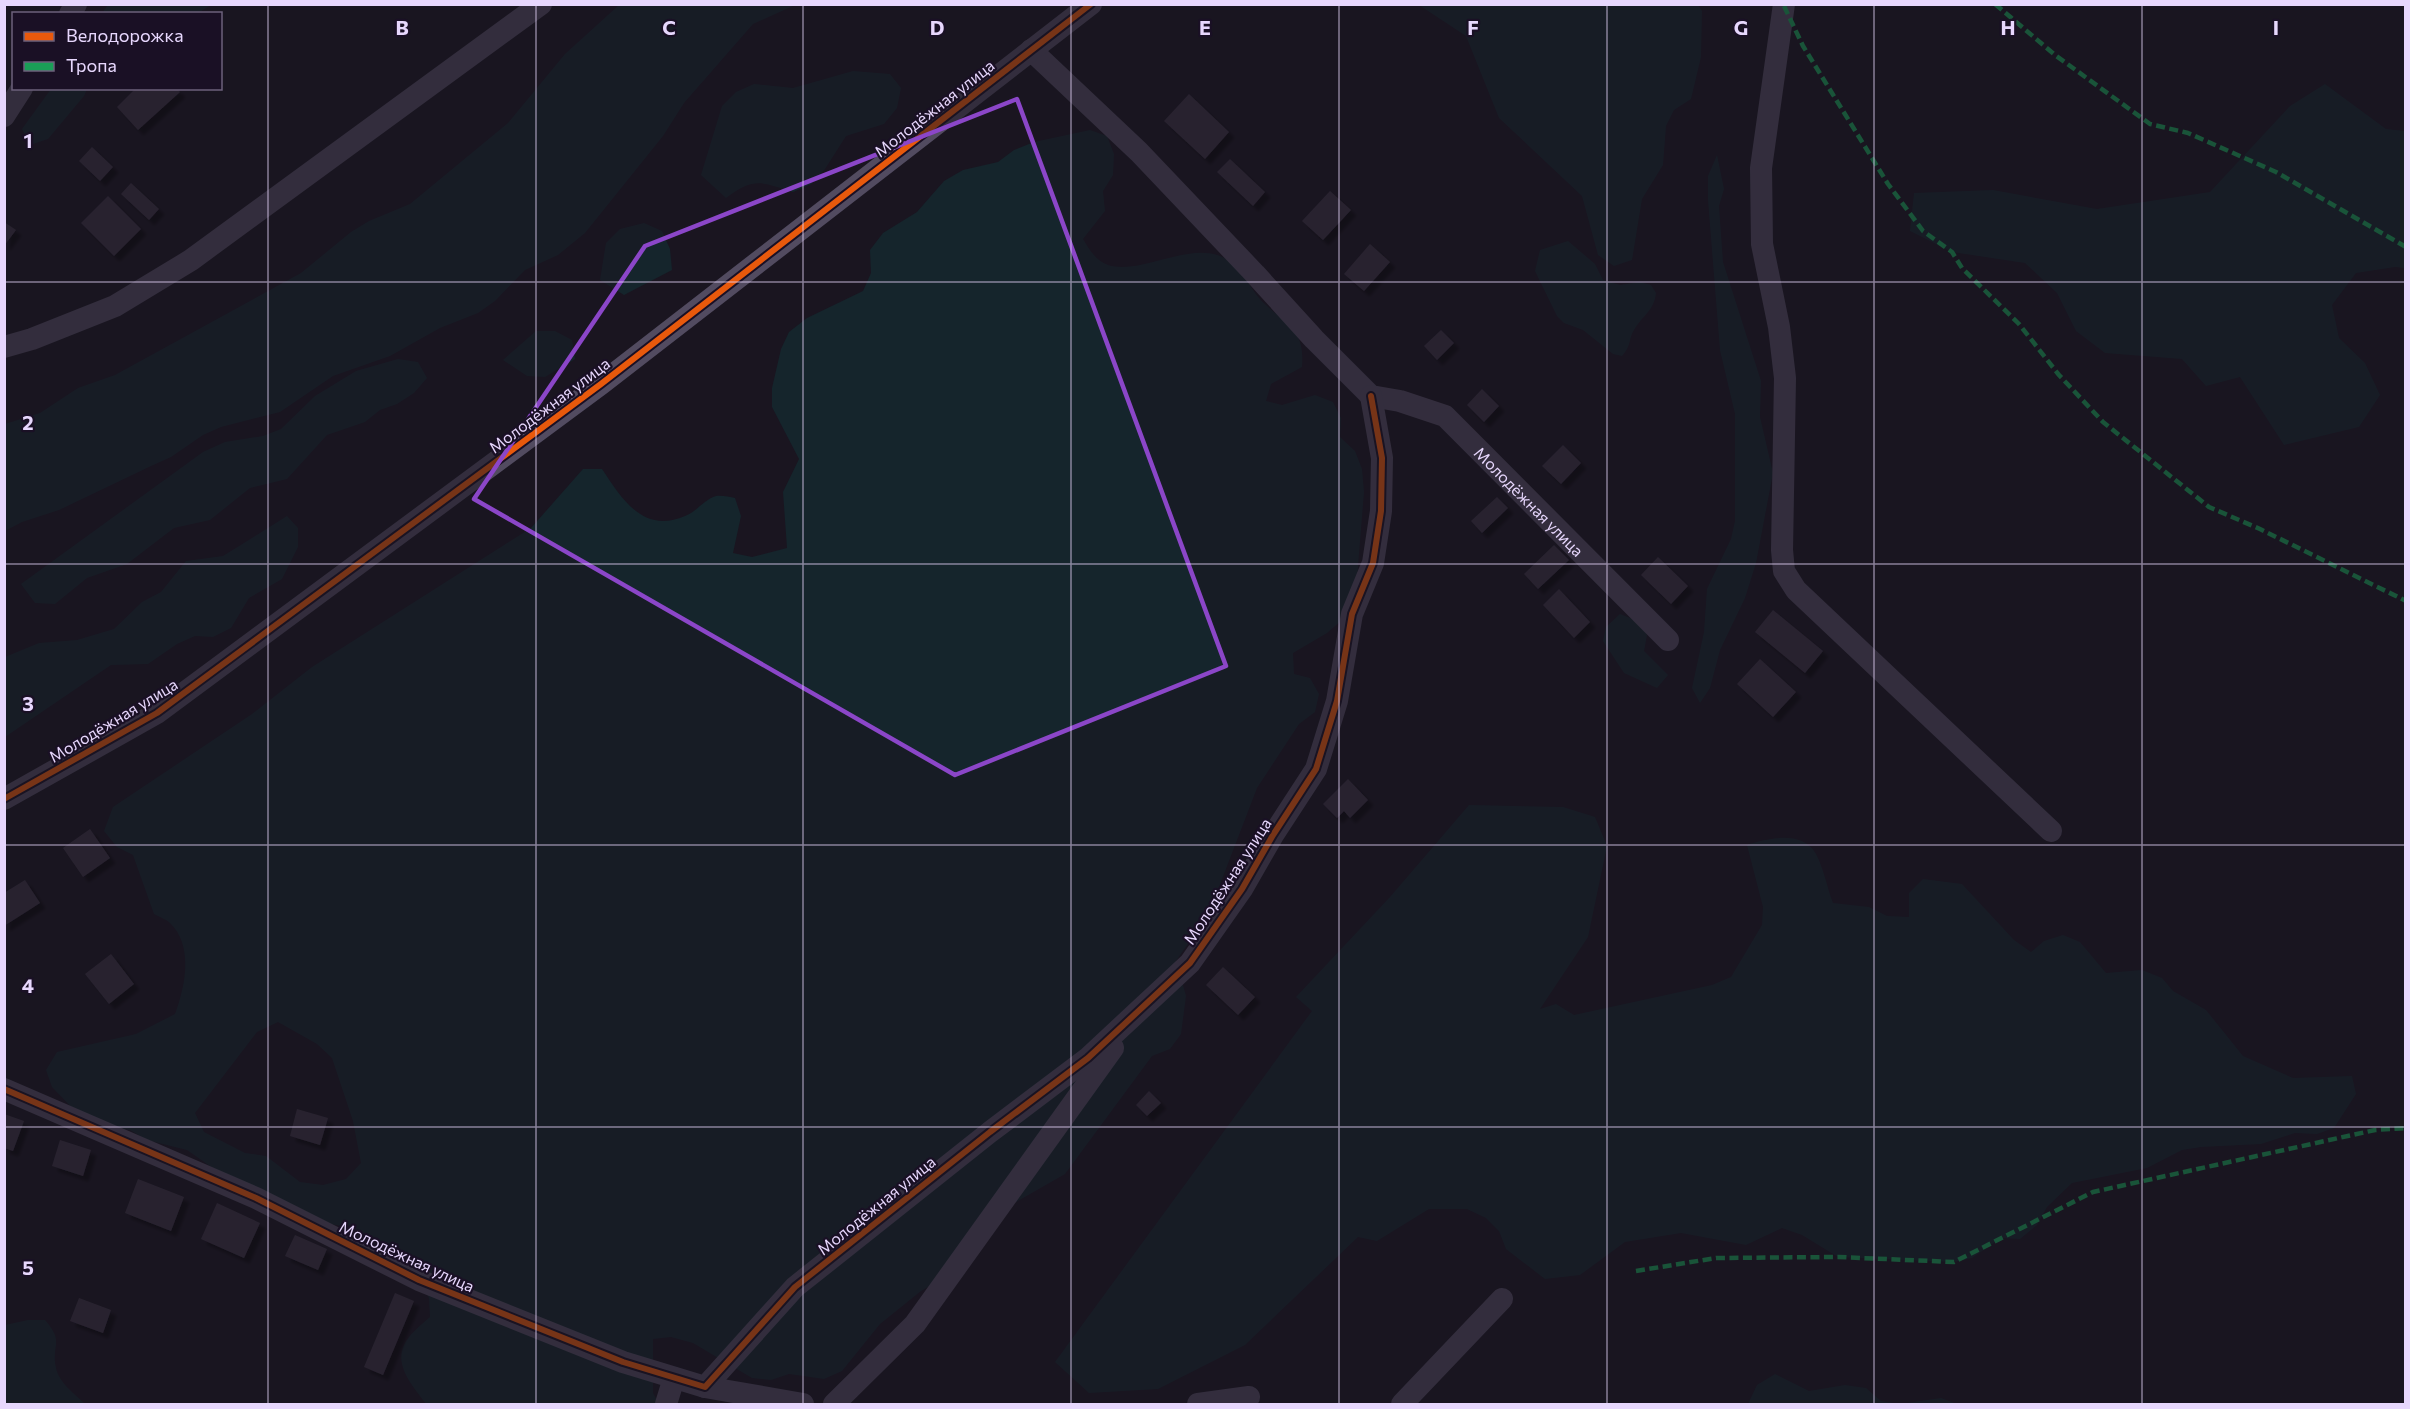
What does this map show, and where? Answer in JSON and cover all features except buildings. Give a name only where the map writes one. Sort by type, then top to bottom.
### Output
[{"type":"street","points":[[4,347],[32,339],[115,306],[191,260],[541,4]]},
{"type":"street","name":"Молодёжная улица","points":[[4,799],[157,713],[601,384],[1091,4]]},
{"type":"street","points":[[1784,4],[1761,168],[1762,244],[1779,327],[1785,378],[1782,488],[1784,571],[1796,590],[2051,831]]},
{"type":"street","points":[[1031,50],[1139,152],[1314,339],[1371,396]]},
{"type":"street","points":[[4,116],[21,90]]},
{"type":"street","name":"Молодёжная улица","points":[[4,1089],[256,1198],[419,1280],[622,1362],[705,1387],[795,1287],[990,1132],[1088,1058],[1142,1008],[1190,963],[1242,889],[1273,835],[1316,769],[1337,701],[1352,614],[1373,563],[1381,511],[1382,458],[1371,396],[1400,401],[1445,416],[1668,640]]},
{"type":"street","points":[[834,1404],[915,1324],[1142,1008]]},
{"type":"street","points":[[1402,1404],[1502,1299]]},
{"type":"street","points":[[666,1404],[674,1378]]},
{"type":"street","points":[[705,1387],[803,1404]]},
{"type":"street","points":[[1198,1404],[1249,1397]]},
{"type":"highlighted area","points":[[1017,99],[1226,666],[955,775],[474,499],[645,246]]},
{"type":"shaded area","points":[[108,4],[211,5],[200,12],[103,12]]},
{"type":"shaded area","points":[[619,5],[795,5],[753,24],[684,103],[663,136],[585,233],[558,255],[525,270],[495,301],[478,313],[440,328],[390,356],[333,376],[280,412],[221,427],[203,435],[171,457],[59,510],[22,522],[5,531],[5,424],[40,413],[78,388],[115,375],[301,273],[351,232],[369,221],[410,204],[508,123],[565,54]]},
{"type":"shaded area","points":[[1419,5],[1698,5],[1702,11],[1701,57],[1691,99],[1674,110],[1666,126],[1663,165],[1642,199],[1632,260],[1614,266],[1598,255],[1582,196],[1499,118],[1466,36]]},
{"type":"shaded area","points":[[853,71],[890,74],[901,88],[897,108],[884,124],[846,136],[825,169],[811,184],[793,192],[765,184],[751,184],[726,198],[701,175],[722,106],[736,92],[754,84],[793,88]]},
{"type":"shaded area","points":[[2325,84],[2386,129],[2405,131],[2405,268],[2395,267],[2356,273],[2332,305],[2339,338],[2365,363],[2380,395],[2359,427],[2284,445],[2240,377],[2206,386],[2182,359],[2105,353],[2076,331],[2057,293],[2025,263],[1952,252],[1910,231],[1914,193],[1993,190],[2097,209],[2210,192],[2290,106]]},
{"type":"shaded area","points":[[50,90],[87,90],[48,139],[30,145],[22,129]]},
{"type":"shaded area","points":[[1090,130],[1107,136],[1114,154],[1113,175],[1103,191],[1105,211],[1083,239],[1090,251],[1104,263],[1121,267],[1193,253],[1220,256],[1235,265],[1260,299],[1294,331],[1301,346],[1302,367],[1271,384],[1266,401],[1282,405],[1315,395],[1333,402],[1341,418],[1340,437],[1355,451],[1362,469],[1364,492],[1356,591],[1342,620],[1327,633],[1293,653],[1294,674],[1310,678],[1319,694],[1315,712],[1299,724],[1257,788],[1209,913],[1176,961],[1186,996],[1181,1034],[1170,1049],[1152,1056],[1065,1174],[997,1213],[955,1271],[921,1291],[880,1324],[842,1371],[824,1379],[789,1374],[771,1380],[752,1378],[693,1343],[671,1337],[653,1339],[653,1393],[659,1404],[426,1404],[411,1384],[403,1369],[402,1361],[406,1341],[430,1317],[429,1298],[419,1280],[374,1261],[347,1227],[309,1220],[220,1173],[187,1150],[147,1140],[130,1130],[94,1124],[79,1115],[52,1087],[46,1070],[57,1052],[136,1034],[175,1014],[182,992],[185,955],[178,932],[170,923],[154,914],[133,855],[117,847],[104,831],[113,807],[252,714],[312,667],[531,528],[583,469],[602,469],[635,511],[657,520],[670,520],[685,516],[716,496],[735,498],[741,516],[733,553],[752,557],[787,548],[783,492],[799,459],[772,407],[772,388],[781,349],[789,332],[807,318],[863,291],[871,273],[870,250],[883,233],[917,212],[944,181],[963,170],[998,162],[1014,150],[1034,142]],"holes":[[[278,1022],[317,1044],[332,1058],[353,1121],[361,1163],[346,1179],[323,1185],[300,1182],[266,1156],[245,1153],[204,1132],[195,1113],[257,1032]]]},
{"type":"shaded area","points":[[1717,155],[1724,189],[1719,206],[1723,262],[1761,381],[1760,417],[1773,473],[1756,563],[1745,598],[1720,650],[1710,688],[1700,703],[1692,688],[1704,632],[1707,589],[1731,539],[1735,521],[1735,414],[1720,350],[1708,200],[1708,176]]},
{"type":"shaded area","points":[[644,223],[662,231],[670,249],[672,270],[624,295],[600,280],[606,243],[620,229]]},
{"type":"shaded area","points":[[1568,241],[1595,264],[1603,280],[1620,285],[1640,282],[1651,285],[1656,293],[1653,304],[1634,330],[1622,356],[1613,354],[1583,330],[1564,323],[1557,316],[1535,271],[1540,250]]},
{"type":"shaded area","points":[[536,331],[555,331],[572,340],[575,359],[545,377],[527,376],[503,360]]},
{"type":"shaded area","points":[[398,359],[418,362],[427,378],[414,393],[397,404],[380,410],[365,422],[327,435],[287,479],[250,488],[210,520],[174,528],[127,564],[87,578],[55,604],[35,603],[21,584],[203,452],[225,442],[263,436],[281,429],[315,396],[356,371]]},
{"type":"shaded area","points":[[287,516],[298,528],[298,547],[282,579],[249,598],[231,628],[213,637],[195,636],[177,644],[148,664],[111,665],[5,737],[5,657],[39,643],[77,640],[114,629],[142,602],[161,592],[186,561],[223,556]]},
{"type":"shaded area","points":[[1620,614],[1638,621],[1647,635],[1644,651],[1668,675],[1657,688],[1624,673],[1603,641],[1606,627]]},
{"type":"shaded area","points":[[1469,805],[1563,807],[1595,817],[1607,846],[1588,937],[1540,1009],[1556,1004],[1574,1015],[1712,985],[1731,977],[1762,925],[1763,907],[1747,845],[1775,838],[1794,839],[1803,841],[1816,854],[1833,903],[1869,907],[1887,916],[1909,917],[1909,893],[1923,879],[1962,884],[2014,940],[2031,952],[2044,941],[2063,935],[2080,942],[2106,973],[2142,970],[2162,978],[2173,991],[2206,1010],[2243,1056],[2293,1078],[2352,1076],[2356,1094],[2334,1128],[2317,1134],[2295,1133],[2261,1144],[2182,1150],[2147,1168],[2072,1183],[2047,1207],[2037,1225],[2020,1239],[2001,1238],[1972,1258],[1954,1262],[1838,1257],[1802,1235],[1782,1228],[1746,1245],[1681,1233],[1625,1242],[1580,1275],[1545,1279],[1506,1249],[1499,1231],[1486,1218],[1467,1209],[1429,1209],[1377,1241],[1358,1237],[1245,1345],[1158,1389],[1089,1393],[1055,1362],[1312,1011],[1296,997],[1390,897]]},
{"type":"shaded area","points":[[28,1320],[45,1320],[51,1328],[56,1339],[55,1360],[60,1379],[85,1404],[5,1404],[5,1325]]},
{"type":"shaded area","points":[[1775,1374],[1809,1391],[1845,1385],[1866,1388],[1881,1401],[1900,1404],[1748,1404],[1757,1385]]},
{"type":"shaded area","points":[[1941,1398],[1957,1404],[1900,1404]]},
{"type":"marked path","points":[[1995,4],[2055,55],[2150,124],[2188,133],[2276,172],[2406,247]]},
{"type":"marked path","points":[[1784,6],[1803,46],[1888,184],[1923,231],[1952,252],[1962,268],[2019,324],[2059,375],[2103,422],[2209,507],[2260,529],[2406,601]]},
{"type":"marked path","points":[[1636,1271],[1716,1258],[1838,1257],[1954,1262],[2093,1192],[2375,1130],[2406,1128]]},
{"type":"cycle path","points":[[4,799],[157,713],[601,384],[1091,4]]},
{"type":"cycle path","points":[[4,1089],[256,1198],[419,1280],[623,1362],[705,1387],[795,1287],[990,1132],[1088,1058],[1190,963],[1242,889],[1273,835],[1316,769],[1337,701],[1352,614],[1373,563],[1381,511],[1382,458],[1371,396]]}]
